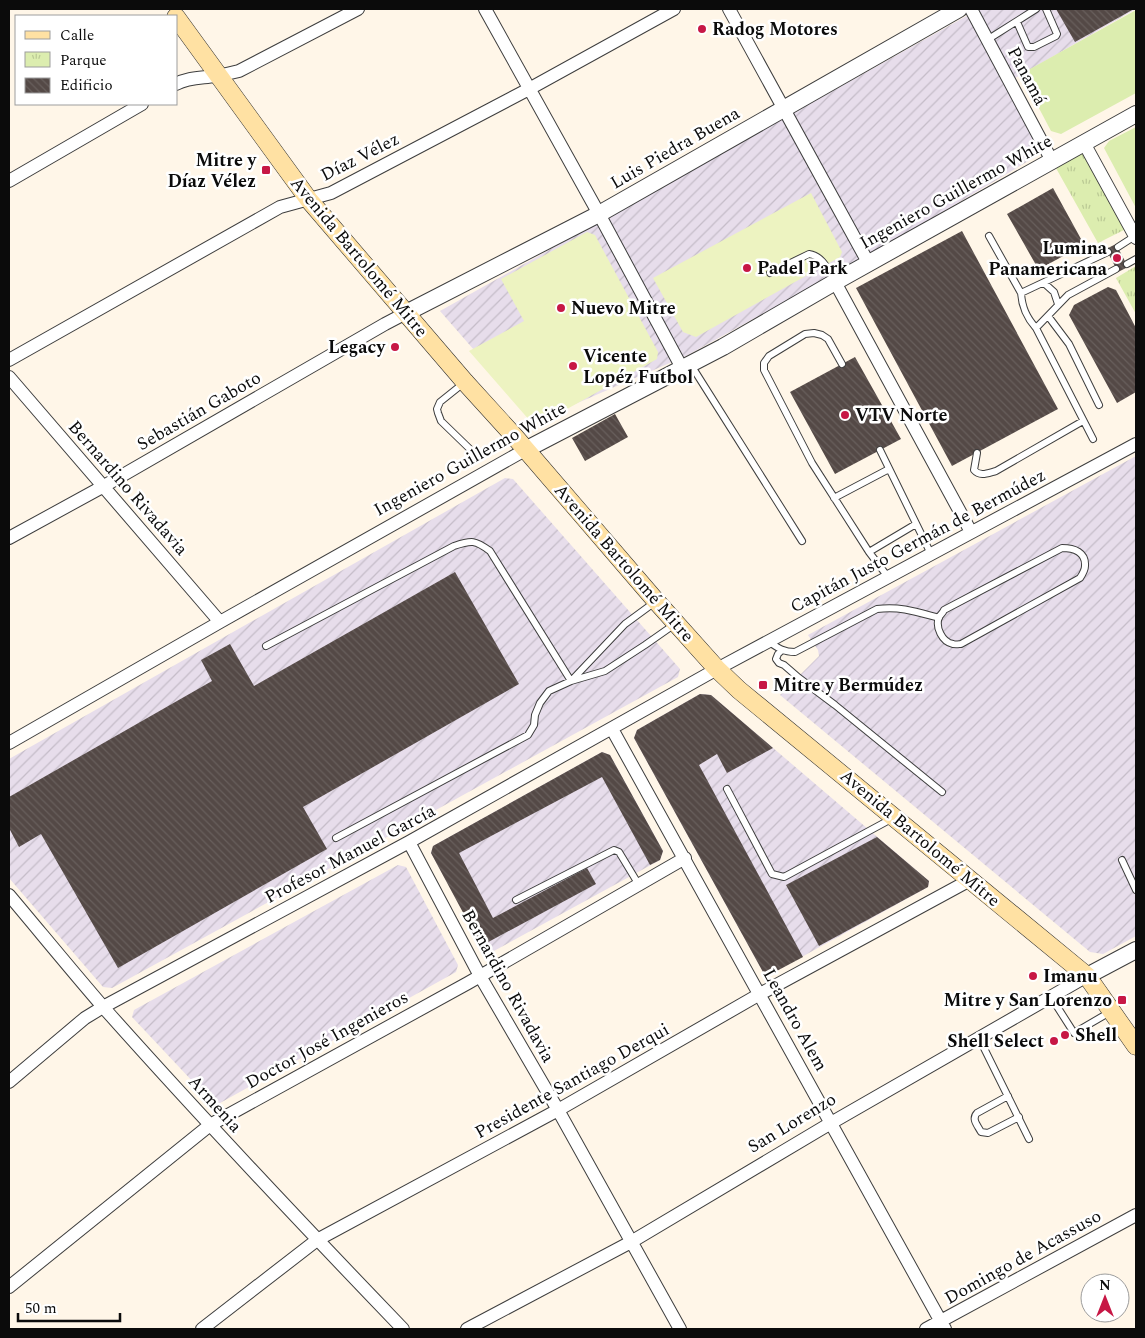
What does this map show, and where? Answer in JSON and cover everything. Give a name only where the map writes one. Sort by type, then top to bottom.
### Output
[{"type":"main road","name":"Avenida Bartolomé Mitre","points":[[178,20],[309,200],[465,382],[717,669],[739,690],[1087,976],[1136,1046]]},
{"type":"street","points":[[178,83],[190,78],[239,72],[358,9]]},
{"type":"street","points":[[485,9],[686,366]]},
{"type":"street","name":"Díaz Vélez","points":[[9,360],[280,207],[331,193],[529,89],[674,9]]},
{"type":"street","points":[[729,9],[869,264]]},
{"type":"street","name":"Luis Piedra Buena","points":[[406,313],[599,214],[959,9]]},
{"type":"street","name":"Panamá","points":[[971,9],[1052,161]]},
{"type":"street","points":[[9,181],[140,105]]},
{"type":"street","name":"Ingeniero Guillermo White","points":[[9,743],[220,622],[520,443],[686,366],[1136,114]]},
{"type":"street","points":[[1084,143],[1136,237]]},
{"type":"street","points":[[835,282],[971,532]]},
{"type":"street","name":"Sebastián Gaboto","points":[[9,538],[104,486],[406,313]]},
{"type":"street","name":"Bernardino Rivadavia","points":[[9,377],[220,622]]},
{"type":"street","name":"Capitán Justo Germán de Bermúdez","points":[[717,669],[1136,444]]},
{"type":"street","name":"Profesor Manuel García","points":[[9,1082],[85,1018],[103,1007],[409,842],[717,669]]},
{"type":"street","name":"Leandro Alem","points":[[612,729],[943,1325]]},
{"type":"street","name":"Bernardino Rivadavia","points":[[409,842],[480,976],[558,1110],[680,1329]]},
{"type":"street","name":"Doctor José Ingenieros","points":[[9,1287],[210,1124],[480,976],[685,858]]},
{"type":"street","name":"Presidente Santiago Derqui","points":[[202,1329],[317,1240],[558,1110],[760,994],[970,880]]},
{"type":"street","name":"Armenia","points":[[9,896],[103,1007],[317,1240],[403,1329]]},
{"type":"street","name":"San Lorenzo","points":[[467,1329],[631,1242],[831,1123],[1087,976],[1136,950]]},
{"type":"street","name":"Domingo de Acassuso","points":[[926,1329],[943,1325],[1136,1215]]},
{"type":"lane","points":[[987,40],[1036,9]]},
{"type":"lane","points":[[1017,22],[1028,47],[1034,47],[1057,34],[1046,9]]},
{"type":"lane","points":[[989,236],[1021,293],[1025,313],[1036,328],[1093,439]]},
{"type":"lane","points":[[1118,247],[1136,237]]},
{"type":"lane","points":[[1021,293],[1108,252]]},
{"type":"lane","points":[[770,273],[809,254],[816,254],[835,282]]},
{"type":"lane","points":[[1126,264],[1136,259]]},
{"type":"lane","points":[[1036,328],[1068,295],[1116,269]]},
{"type":"lane","points":[[1044,283],[1054,292],[1058,304]]},
{"type":"lane","points":[[1048,316],[1069,344],[1100,405]]},
{"type":"lane","points":[[842,364],[828,339],[814,333],[805,334],[769,356],[764,363],[764,370],[812,463],[869,552],[888,577]]},
{"type":"lane","points":[[686,366],[802,540]]},
{"type":"lane","points":[[465,382],[440,402],[437,408],[441,421],[475,454],[481,455],[520,443]]},
{"type":"lane","points":[[977,453],[974,470],[977,473],[990,473],[1084,421]]},
{"type":"lane","points":[[880,450],[931,554]]},
{"type":"lane","points":[[834,498],[889,468]]},
{"type":"lane","points":[[869,552],[916,524]]},
{"type":"lane","points":[[266,646],[454,546],[468,541],[479,543],[490,551],[571,681]]},
{"type":"lane","points":[[1062,548],[1072,548],[1078,551],[1084,558],[1085,568],[1080,578],[962,644],[947,642],[941,636],[938,626],[939,618],[944,610],[1062,548]]},
{"type":"lane","points":[[571,681],[625,624],[656,601]]},
{"type":"lane","points":[[768,641],[787,652],[796,652],[877,609],[890,607],[915,610],[939,618]]},
{"type":"lane","points":[[336,838],[528,734],[534,724],[535,715],[540,703],[549,691],[571,681],[605,671],[676,623]]},
{"type":"lane","points":[[782,650],[776,659],[779,663],[784,665],[942,792]]},
{"type":"lane","points":[[727,789],[772,874],[784,877],[894,817]]},
{"type":"lane","points":[[516,900],[614,850],[620,852],[639,885]]},
{"type":"lane","points":[[1122,860],[1136,890]]},
{"type":"lane","points":[[1051,997],[1074,1033],[1112,1011]]},
{"type":"lane","points":[[979,1038],[1029,1139]]},
{"type":"lane","points":[[1008,1096],[977,1113],[974,1120],[981,1132],[988,1133],[1019,1117]]},
{"type":"shaded area","points":[[979,9],[1136,9],[1015,78],[1052,147],[875,252],[686,356],[536,421],[440,311]]},
{"type":"shaded area","points":[[1136,456],[1136,936],[1103,954],[1090,952],[780,695],[819,656],[818,650],[808,635]]},
{"type":"shaded area","points":[[505,478],[513,479],[680,669],[678,677],[112,988],[103,987],[9,878],[9,759]]},
{"type":"shaded area","points":[[700,694],[711,695],[929,881],[928,887],[771,974],[763,972],[634,738],[637,730]]},
{"type":"shaded area","points":[[602,752],[610,755],[663,851],[660,860],[492,952],[484,950],[431,853],[433,846]]},
{"type":"shaded area","points":[[398,865],[406,867],[458,965],[456,972],[220,1103],[211,1101],[132,1017],[134,1010]]},
{"type":"green space","points":[[1136,10],[1136,93],[1061,134],[1051,131],[1021,74]]},
{"type":"green space","points":[[1136,127],[1136,208],[1104,148],[1109,141]]},
{"type":"green space","points":[[1084,143],[1130,227],[1098,243],[1052,161]]},
{"type":"green space","name":"Padel Park","points":[[811,193],[842,252],[840,257],[696,337],[683,332],[653,278]]},
{"type":"green space","points":[[587,232],[595,235],[658,352],[657,359],[540,424],[531,422],[469,351],[524,321],[501,279]]},
{"type":"green space","points":[[1136,266],[1136,314],[1116,278]]},
{"type":"building","points":[[1056,9],[1134,9],[1075,42]]},
{"type":"building","points":[[1053,188],[1081,239],[1078,248],[1043,267],[1036,265],[1007,214]]},
{"type":"building","points":[[962,231],[1058,409],[952,466],[856,288]]},
{"type":"building","name":"Lumina Panamericana","points":[[1116,244],[1128,267],[1118,272],[1106,249]]},
{"type":"building","points":[[1108,287],[1116,290],[1136,328],[1136,392],[1117,403],[1069,315],[1074,305]]},
{"type":"building","name":"VTV Norte","points":[[855,357],[901,439],[835,474],[790,392]]},
{"type":"building","points":[[615,414],[628,437],[585,461],[572,438]]},
{"type":"building","points":[[455,572],[519,684],[303,807],[327,849],[118,968],[41,834],[19,847],[9,828],[9,797],[212,681],[201,660],[230,644],[254,686]]},
{"type":"building","points":[[700,694],[711,695],[773,748],[727,773],[717,754],[699,765],[803,957],[771,974],[763,972],[634,738],[637,730]]},
{"type":"building","points":[[602,752],[610,755],[663,851],[660,860],[650,865],[602,777],[459,853],[493,918],[587,868],[596,884],[481,946],[431,853],[433,846]]},
{"type":"building","points":[[877,837],[929,881],[928,887],[819,946],[786,885]]},
{"type":"place","name":"Radog Motores","points":[[702,29]]},
{"type":"place","name":"Mitre y Díaz Vélez","points":[[266,170]]},
{"type":"place","name":"Lumina Panamericana","points":[[1117,258]]},
{"type":"place","name":"Padel Park","points":[[747,268]]},
{"type":"place","name":"Nuevo Mitre","points":[[561,308]]},
{"type":"place","name":"Legacy","points":[[395,347]]},
{"type":"place","name":"Vicente Lopéz Futbol","points":[[573,366]]},
{"type":"place","name":"VTV Norte","points":[[845,415]]},
{"type":"place","name":"Mitre y Bermúdez","points":[[763,685]]},
{"type":"place","name":"Imanu","points":[[1033,976]]},
{"type":"place","name":"Mitre y San Lorenzo","points":[[1122,1000]]},
{"type":"place","name":"Shell","points":[[1065,1035]]},
{"type":"place","name":"Shell Select","points":[[1054,1041]]}]
